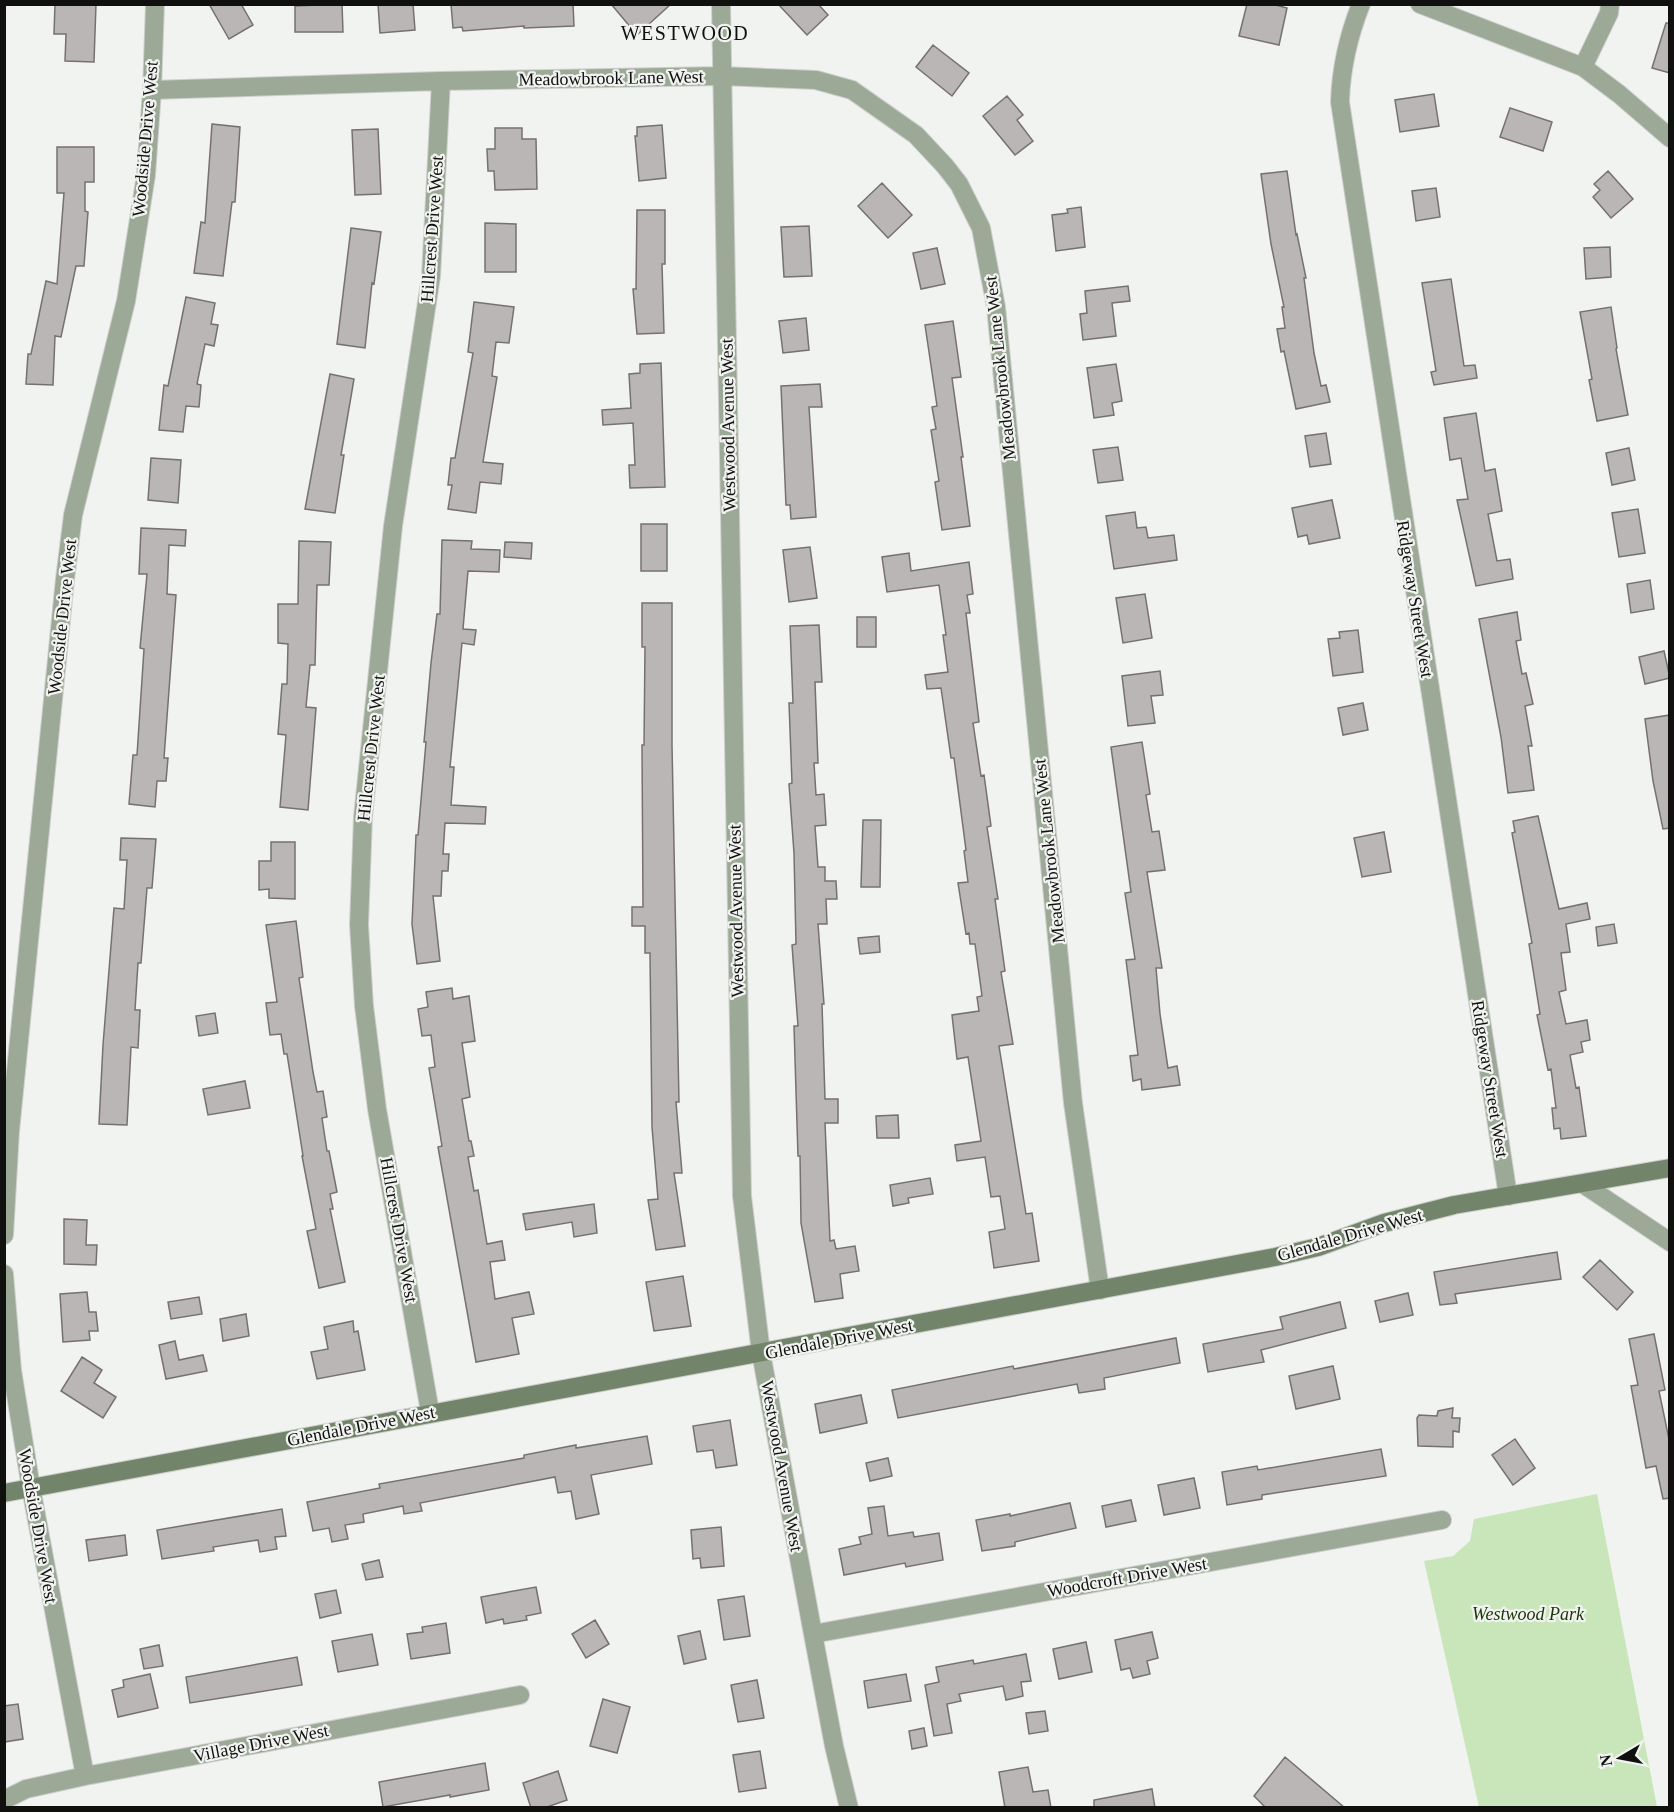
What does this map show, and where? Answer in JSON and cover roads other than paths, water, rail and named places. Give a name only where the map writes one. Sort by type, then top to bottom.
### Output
[{"type":"street","name":"Woodside Drive West","points":[[4,1235],[10,1131],[73,515],[126,301],[146,176],[152,90],[154,4]]},
{"type":"street","name":"Westwood Avenue West","points":[[721,4],[742,1196],[761,1353],[834,1746],[849,1808]]},
{"type":"street","name":"Ridgeway Street West","points":[[1361,4],[1349,34],[1340,78],[1340,102],[1508,1196]]},
{"type":"street","points":[[1420,4],[1583,68],[1619,94],[1670,138]]},
{"type":"street","points":[[1583,68],[1609,13],[1610,4]]},
{"type":"street","name":"Meadowbrook Lane West","points":[[152,90],[441,81],[722,76],[816,80],[852,90],[916,135],[959,184],[981,228],[996,307],[1074,1103],[1100,1290]]},
{"type":"street","name":"Hillcrest Drive West","points":[[430,1412],[377,1109],[364,1006],[359,925],[363,817],[393,526],[431,276],[441,81]]},
{"type":"street","name":"Glendale Drive West","points":[[4,1493],[430,1412],[1275,1257],[1318,1247],[1384,1223],[1454,1205],[1670,1168]]},
{"type":"street","points":[[1583,1184],[1670,1242]]},
{"type":"street","name":"Woodside Drive West","points":[[4,1274],[12,1371],[31,1488],[85,1776]]},
{"type":"street","name":"Woodcroft Drive West","points":[[813,1634],[1442,1520]]},
{"type":"street","name":"Village Drive West","points":[[4,1800],[26,1789],[85,1776],[520,1695]]},
{"type":"district","name":"WESTWOOD","points":[[685,33]]},
{"type":"park label","name":"Westwood Park","points":[[1528,1614]]}]
